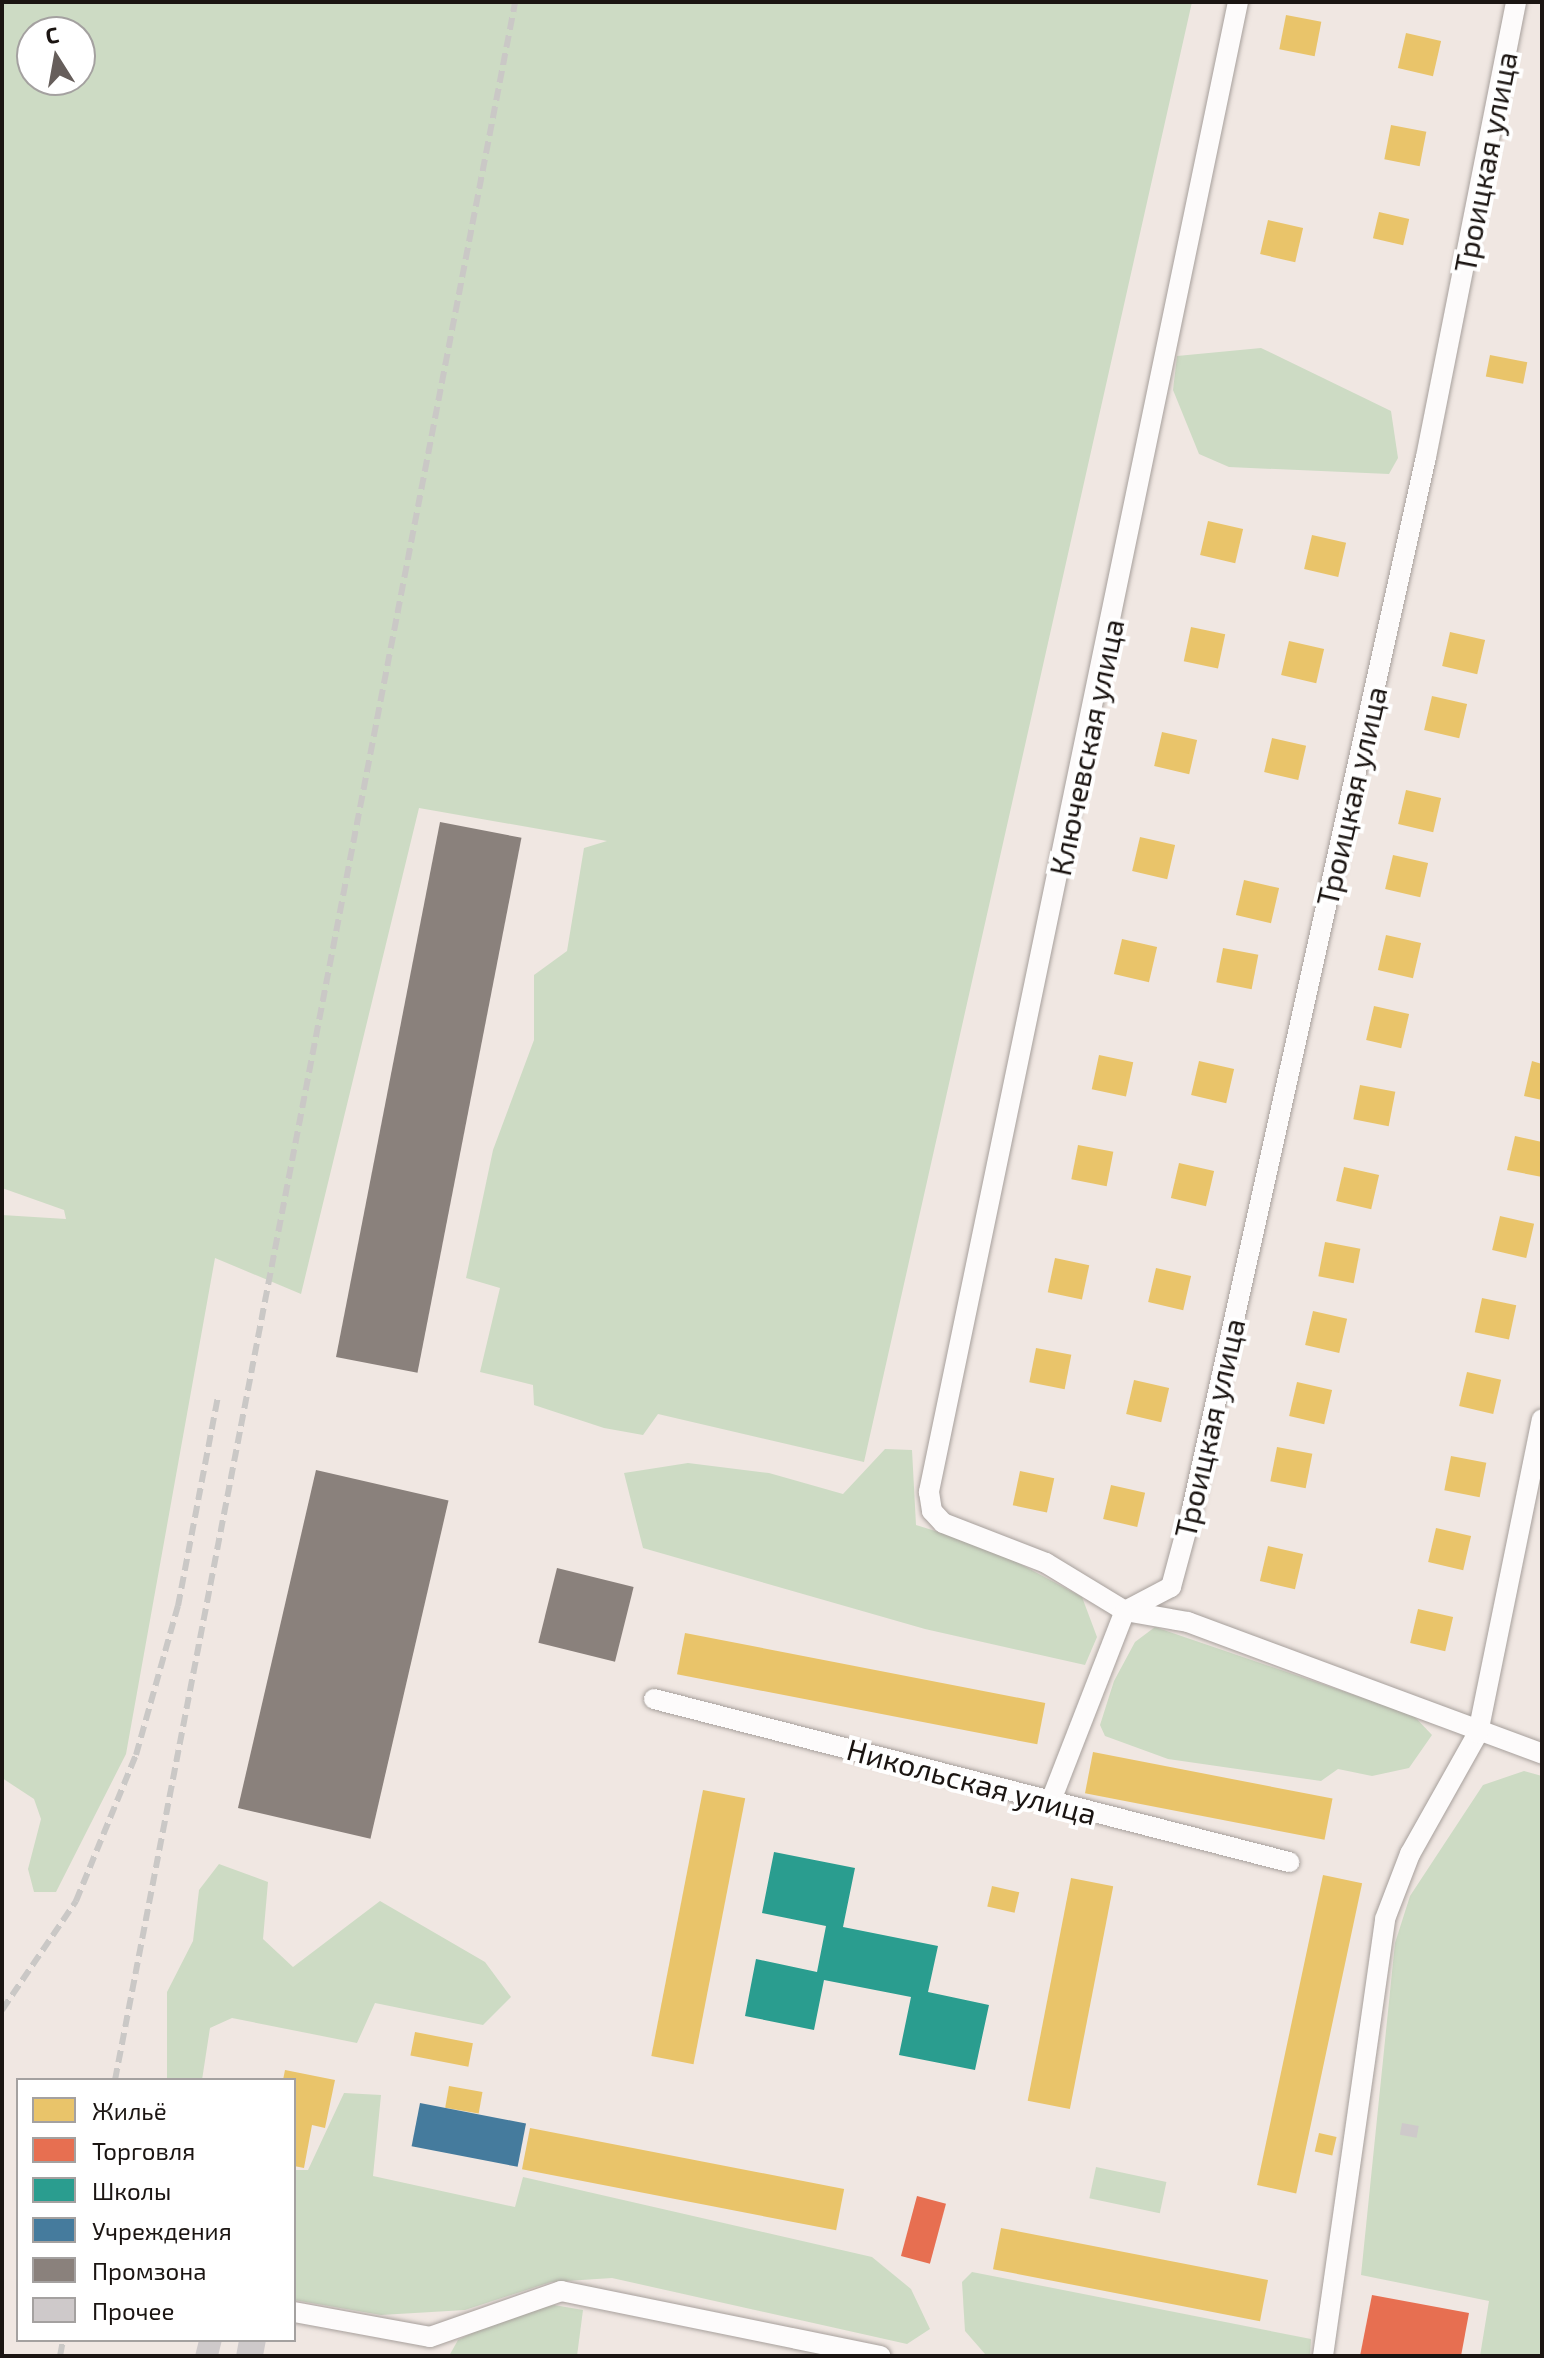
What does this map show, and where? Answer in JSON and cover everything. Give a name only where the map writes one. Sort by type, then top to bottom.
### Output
[{"type":"street","name":"Ключевская улица","points":[[1125,1611],[1046,1563],[943,1523],[929,1492],[1238,2]]},
{"type":"street","name":"Троицкая улица","points":[[1125,1611],[1171,1587],[1426,457],[1516,2]]},
{"type":"street","points":[[1323,2356],[1385,1919],[1410,1854],[1478,1733],[1542,1419]]},
{"type":"street","points":[[1050,1803],[1125,1611],[1188,1622],[1478,1733],[1542,1754]]},
{"type":"street","name":"Никольская улица","points":[[654,1699],[1289,1862]]},
{"type":"street","points":[[296,2312],[430,2337],[561,2291],[880,2356]]},
{"type":"green space","points":[[2,2],[1192,2],[864,1462],[658,1414],[643,1435],[604,1428],[534,1405],[533,1385],[480,1372],[500,1288],[466,1278],[493,1150],[534,1040],[534,975],[567,951],[584,848],[607,841],[419,808],[301,1294],[215,1258],[126,1754],[56,1892],[34,1892],[28,1869],[41,1819],[34,1799],[2,1778],[2,1215],[66,1219],[64,1210],[2,1188]]},
{"type":"green space","points":[[1261,348],[1391,411],[1398,458],[1389,474],[1229,467],[1199,454],[1173,390],[1177,356]]},
{"type":"green space","points":[[885,1449],[912,1450],[916,1525],[990,1548],[1082,1597],[1097,1637],[1085,1665],[925,1629],[643,1548],[624,1473],[688,1463],[769,1473],[843,1494]]},
{"type":"green space","points":[[1155,1627],[1413,1715],[1432,1735],[1409,1768],[1372,1776],[1338,1769],[1321,1781],[1168,1759],[1105,1736],[1100,1725],[1114,1681],[1135,1642]]},
{"type":"green space","points":[[1524,1771],[1542,1776],[1542,2356],[1480,2356],[1489,2301],[1361,2275],[1395,1943],[1410,1896],[1483,1785]]},
{"type":"green space","points":[[219,1864],[268,1882],[263,1939],[293,1967],[380,1901],[485,1962],[511,1997],[483,2025],[375,2003],[357,2043],[232,2018],[210,2028],[202,2078],[167,2078],[167,1992],[193,1941],[199,1890]]},
{"type":"green space","points":[[344,2093],[381,2095],[373,2176],[515,2207],[523,2177],[872,2257],[911,2289],[930,2329],[907,2344],[612,2278],[551,2282],[465,2310],[381,2315],[296,2300],[296,2170],[308,2170]]},
{"type":"green space","points":[[1096,2167],[1166,2182],[1160,2213],[1089,2198]]},
{"type":"green space","points":[[972,2272],[1311,2339],[1310,2356],[985,2354],[965,2331],[962,2282]]},
{"type":"green space","points":[[554,2305],[583,2310],[577,2356],[449,2356],[458,2340],[497,2320]]},
{"type":"building: Жильё","points":[[1286,15],[1321,22],[1315,56],[1279,49]]},
{"type":"building: Жильё","points":[[1406,33],[1441,41],[1433,76],[1398,68]]},
{"type":"building: Жильё","points":[[1391,125],[1426,132],[1420,166],[1384,159]]},
{"type":"building: Жильё","points":[[1379,212],[1409,219],[1403,245],[1373,238]]},
{"type":"building: Жильё","points":[[1268,220],[1303,228],[1295,262],[1260,254]]},
{"type":"building: Жильё","points":[[1490,355],[1527,362],[1523,384],[1486,377]]},
{"type":"building: Жильё","points":[[1208,521],[1243,529],[1235,563],[1200,555]]},
{"type":"building: Жильё","points":[[1312,535],[1346,543],[1338,577],[1304,569]]},
{"type":"building: Жильё","points":[[1191,627],[1225,634],[1218,669],[1184,661]]},
{"type":"building: Жильё","points":[[1450,632],[1485,640],[1477,674],[1442,666]]},
{"type":"building: Жильё","points":[[1289,641],[1324,649],[1316,683],[1281,675]]},
{"type":"building: Жильё","points":[[1432,696],[1467,704],[1459,738],[1424,730]]},
{"type":"building: Жильё","points":[[1162,732],[1197,740],[1189,774],[1154,766]]},
{"type":"building: Жильё","points":[[1272,738],[1306,746],[1298,780],[1264,772]]},
{"type":"building: Жильё","points":[[1406,790],[1441,798],[1433,832],[1398,824]]},
{"type":"building: Жильё","points":[[1140,837],[1175,845],[1167,879],[1132,871]]},
{"type":"building: Жильё","points":[[1393,855],[1428,863],[1420,897],[1385,889]]},
{"type":"building: Жильё","points":[[1244,880],[1279,888],[1271,923],[1236,915]]},
{"type":"building: Жильё","points":[[1386,935],[1421,943],[1413,978],[1378,970]]},
{"type":"building: Жильё","points":[[1122,939],[1157,947],[1149,982],[1114,974]]},
{"type":"building: Жильё","points":[[1223,948],[1258,955],[1252,989],[1216,982]]},
{"type":"building: Жильё","points":[[1374,1006],[1409,1014],[1401,1048],[1366,1040]]},
{"type":"building: Жильё","points":[[1099,1055],[1133,1062],[1126,1097],[1092,1089]]},
{"type":"building: Жильё","points":[[1199,1061],[1234,1069],[1226,1103],[1191,1095]]},
{"type":"building: Жильё","points":[[1532,1061],[1542,1064],[1542,1100],[1524,1096]]},
{"type":"building: Жильё","points":[[1360,1085],[1395,1092],[1389,1126],[1353,1119]]},
{"type":"building: Жильё","points":[[1515,1136],[1542,1142],[1542,1177],[1507,1170]]},
{"type":"building: Жильё","points":[[1078,1145],[1113,1152],[1107,1186],[1071,1179]]},
{"type":"building: Жильё","points":[[1179,1163],[1214,1171],[1206,1206],[1171,1198]]},
{"type":"building: Жильё","points":[[1344,1167],[1379,1175],[1371,1209],[1336,1201]]},
{"type":"building: Жильё","points":[[1500,1216],[1534,1224],[1526,1258],[1492,1250]]},
{"type":"building: Жильё","points":[[1325,1242],[1360,1249],[1354,1283],[1318,1276]]},
{"type":"building: Жильё","points":[[1055,1258],[1089,1265],[1082,1300],[1048,1292]]},
{"type":"building: Жильё","points":[[1156,1268],[1191,1276],[1183,1310],[1148,1302]]},
{"type":"building: Жильё","points":[[1482,1298],[1516,1305],[1509,1340],[1475,1332]]},
{"type":"building: Жильё","points":[[1313,1311],[1347,1319],[1339,1353],[1305,1345]]},
{"type":"building: Жильё","points":[[1036,1348],[1071,1355],[1065,1389],[1029,1382]]},
{"type":"building: Жильё","points":[[1467,1372],[1501,1380],[1493,1414],[1459,1406]]},
{"type":"building: Жильё","points":[[1134,1380],[1169,1388],[1161,1422],[1126,1414]]},
{"type":"building: Жильё","points":[[1297,1382],[1332,1390],[1324,1424],[1289,1416]]},
{"type":"building: Жильё","points":[[1277,1447],[1312,1454],[1306,1488],[1270,1481]]},
{"type":"building: Жильё","points":[[1451,1456],[1486,1463],[1480,1497],[1444,1490]]},
{"type":"building: Жильё","points":[[1020,1471],[1054,1478],[1047,1513],[1013,1505]]},
{"type":"building: Жильё","points":[[1111,1485],[1145,1493],[1137,1527],[1103,1519]]},
{"type":"building: Жильё","points":[[1436,1528],[1471,1536],[1463,1570],[1428,1562]]},
{"type":"building: Жильё","points":[[1268,1546],[1303,1554],[1295,1589],[1260,1581]]},
{"type":"building: Жильё","points":[[1418,1609],[1453,1617],[1445,1651],[1410,1643]]},
{"type":"building: Жильё","points":[[685,1633],[1045,1703],[1037,1744],[677,1674]]},
{"type":"building: Жильё","points":[[1093,1752],[1333,1799],[1325,1840],[1085,1793]]},
{"type":"building: Жильё","points":[[703,1790],[745,1798],[694,2064],[651,2056]]},
{"type":"building: Жильё","points":[[1323,1875],[1362,1883],[1296,2193],[1257,2185]]},
{"type":"building: Жильё","points":[[1071,1878],[1113,1886],[1070,2109],[1028,2101]]},
{"type":"building: Жильё","points":[[992,1886],[1019,1892],[1015,1913],[987,1906]]},
{"type":"building: Жильё","points":[[415,2032],[473,2043],[468,2067],[410,2056]]},
{"type":"building: Жильё","points":[[285,2070],[335,2080],[325,2128],[312,2125],[304,2168],[296,2166],[296,2078],[283,2078]]},
{"type":"building: Жильё","points":[[449,2086],[482,2092],[479,2114],[445,2108]]},
{"type":"building: Жильё","points":[[530,2128],[844,2189],[836,2230],[522,2169]]},
{"type":"building: Жильё","points":[[1319,2133],[1337,2137],[1332,2156],[1315,2152]]},
{"type":"building: Жильё","points":[[1001,2228],[1268,2280],[1260,2321],[993,2269]]},
{"type":"building: Торговля","points":[[917,2196],[946,2204],[930,2264],[901,2256]]},
{"type":"building: Торговля","points":[[1372,2295],[1469,2313],[1461,2356],[1360,2356]]},
{"type":"building: Школы","points":[[774,1852],[855,1868],[843,1927],[938,1946],[928,1992],[989,2005],[975,2070],[899,2055],[911,1997],[824,1980],[814,2030],[745,2016],[756,1959],[817,1972],[826,1926],[762,1913]]},
{"type":"building: Учреждения","points":[[420,2103],[526,2124],[518,2167],[412,2146]]},
{"type":"building: Промзона","points":[[440,822],[521,838],[417,1373],[336,1357]]},
{"type":"building: Промзона","points":[[316,1470],[449,1501],[370,1839],[238,1808]]},
{"type":"building: Промзона","points":[[557,1568],[634,1587],[615,1662],[538,1643]]},
{"type":"building: Прочее","points":[[1402,2123],[1419,2126],[1417,2138],[1400,2135]]},
{"type":"building: Прочее","points":[[198,2342],[222,2342],[218,2356],[195,2356]]},
{"type":"building: Прочее","points":[[239,2342],[266,2342],[263,2356],[236,2356]]},
{"type":"railway","points":[[115,2078],[515,2]]},
{"type":"railway","points":[[2,2010],[76,1901],[136,1755],[178,1606],[218,1397]]},
{"type":"railway","points":[[60,2356],[63,2342]]}]
